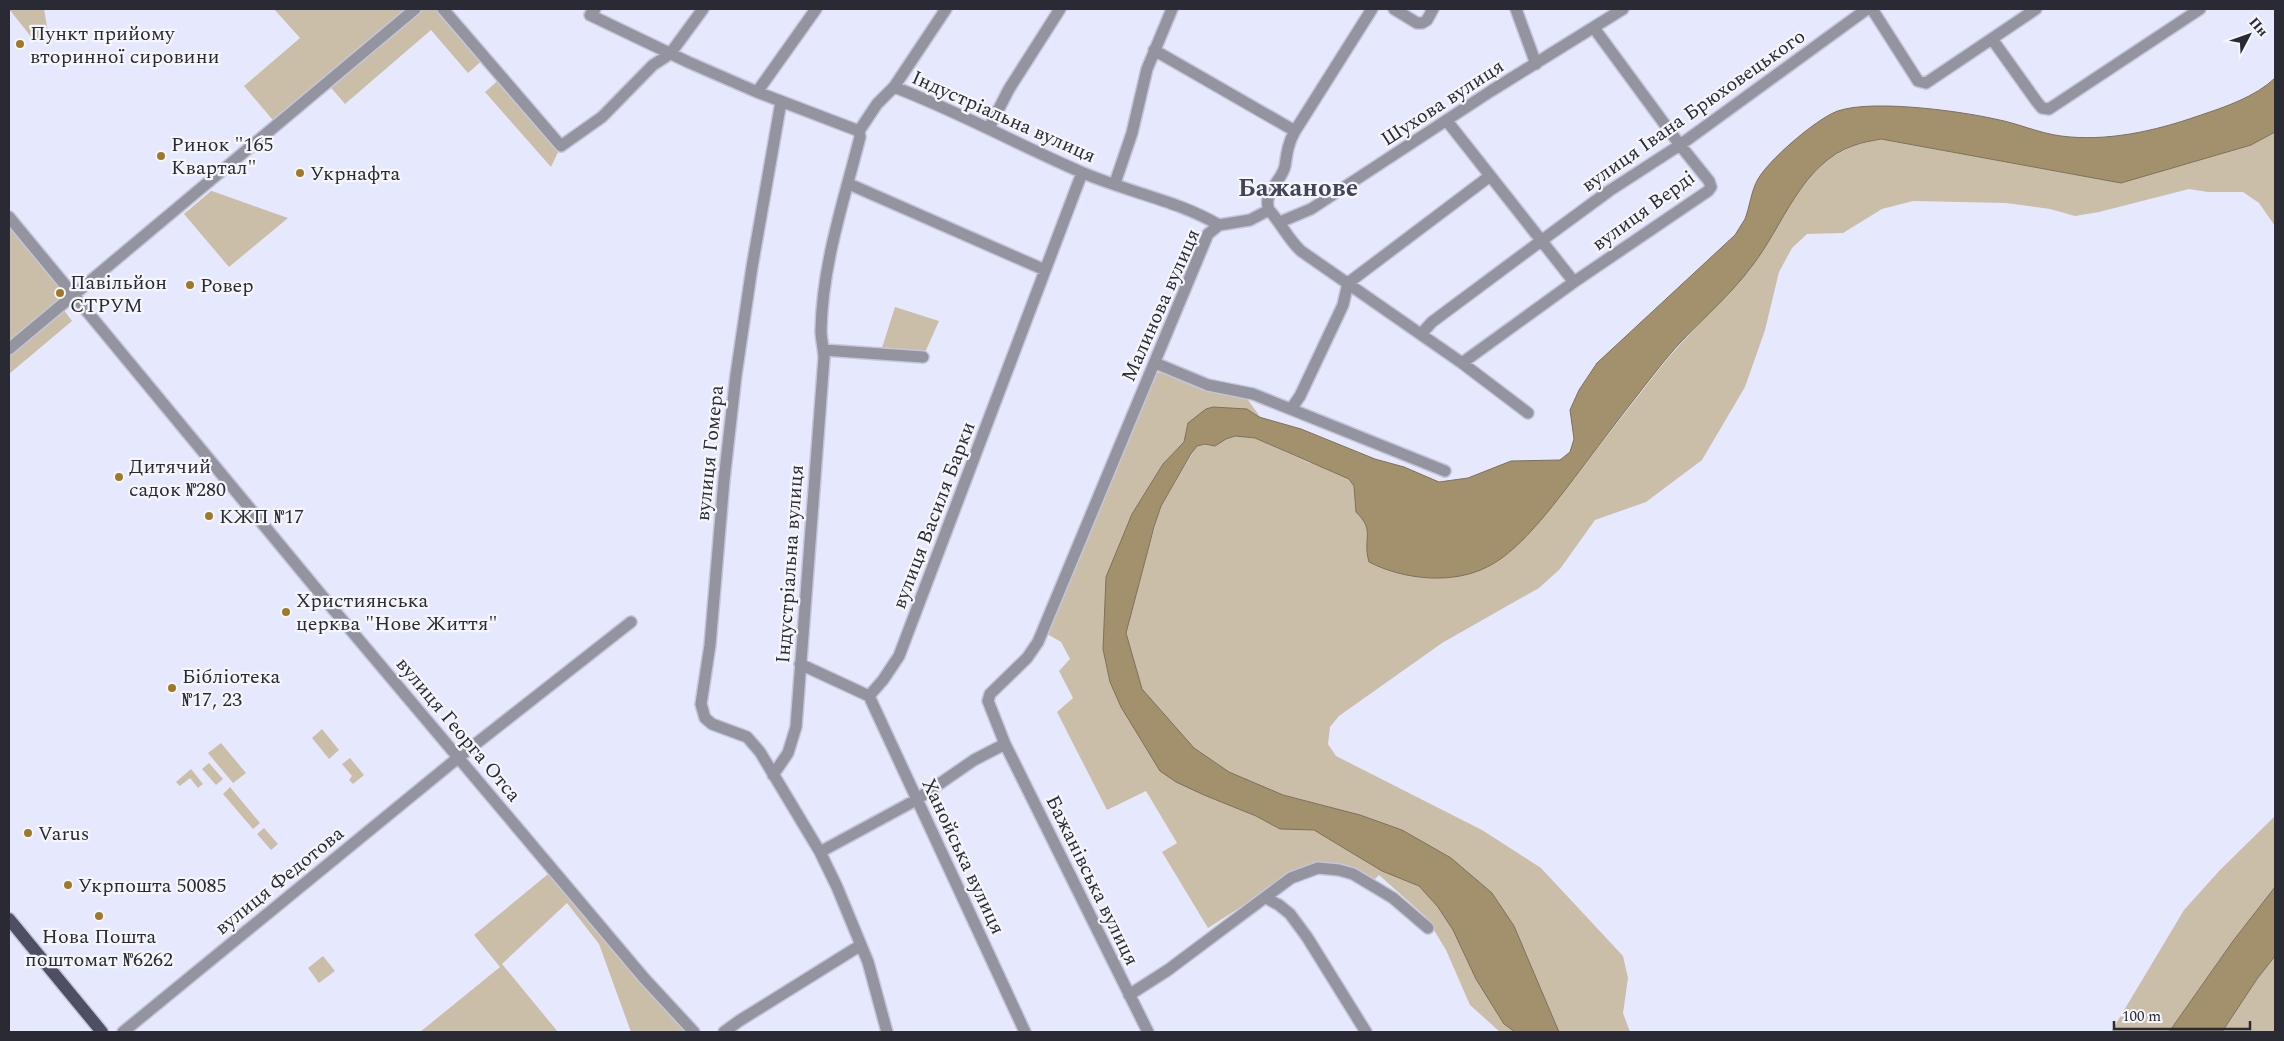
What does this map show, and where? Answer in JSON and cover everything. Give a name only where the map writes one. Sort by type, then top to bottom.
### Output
[{"type":"main road","points":[[9,919],[102,1032]]},
{"type":"street","points":[[9,349],[415,9]]},
{"type":"street","points":[[443,9],[561,146],[602,116],[653,65],[670,54],[703,9]]},
{"type":"street","points":[[594,9],[590,15],[670,54],[781,102],[859,131]]},
{"type":"street","points":[[757,92],[816,9]]},
{"type":"street","points":[[894,87],[946,9]]},
{"type":"street","points":[[989,128],[1009,90],[1060,9]]},
{"type":"street","points":[[1115,183],[1132,133],[1147,69],[1172,9]]},
{"type":"street","points":[[1372,9],[1289,142],[1285,167],[1270,192],[1267,201],[1269,210],[1280,222],[1290,241],[1301,251],[1462,363],[1528,413]]},
{"type":"street","points":[[1394,9],[1417,23],[1427,20],[1433,9]]},
{"type":"street","points":[[1516,9],[1536,64]]},
{"type":"street","name":"Шухова вулиця","points":[[1280,222],[1311,209],[1623,9]]},
{"type":"street","name":"вулиця Івана Брюховецького","points":[[1421,334],[1432,322],[1609,191],[1680,145],[1867,9]]},
{"type":"street","points":[[1872,9],[1918,81],[1922,83],[1926,83],[2036,9]]},
{"type":"street","points":[[1992,39],[2037,102],[2042,108],[2049,109],[2200,9]]},
{"type":"street","name":"вулиця Верді","points":[[1462,363],[1574,282],[1708,191],[1711,186],[1594,28]]},
{"type":"street","points":[[1154,50],[1295,131]]},
{"type":"street","name":"Індустріальна вулиця","points":[[773,775],[788,752],[793,738],[824,350],[821,332],[826,281],[834,237],[860,137],[859,131],[877,104],[894,87],[989,128],[1082,173],[1200,214],[1220,225]]},
{"type":"street","name":"вулиця Гомера","points":[[781,102],[752,267],[736,375],[724,480],[710,645],[701,704],[705,718],[712,724],[748,737],[760,752],[820,852],[868,962],[887,1032]]},
{"type":"street","points":[[1447,121],[1574,282]]},
{"type":"street","name":"вулиця Василя Барки","points":[[868,696],[883,680],[899,656],[1082,173]]},
{"type":"street","points":[[1291,409],[1300,396],[1343,305],[1348,283],[1490,176]]},
{"type":"street","points":[[848,184],[1045,270]]},
{"type":"street","name":"Малинова вулиця","points":[[1005,744],[989,707],[990,694],[1027,658],[1038,642],[1208,234],[1220,225],[1250,220],[1269,210]]},
{"type":"street","name":"вулиця Георга Отса","points":[[9,216],[333,609],[644,978],[694,1032]]},
{"type":"street","points":[[824,350],[923,356]]},
{"type":"street","points":[[1155,363],[1208,384],[1253,394],[1445,471]]},
{"type":"street","name":"вулиця Федотова","points":[[123,1032],[459,757],[631,622]]},
{"type":"street","points":[[800,664],[868,696]]},
{"type":"street","name":"Ханойська вулиця","points":[[868,696],[1025,1032]]},
{"type":"street","points":[[820,852],[916,800],[974,760],[1005,744]]},
{"type":"street","name":"Бажанівська вулиця","points":[[1005,744],[1148,1032]]},
{"type":"street","points":[[1129,995],[1168,970],[1291,878],[1318,868],[1339,870],[1353,874],[1393,898],[1428,928]]},
{"type":"street","points":[[1266,898],[1290,914],[1307,937],[1366,1032]]},
{"type":"street","points":[[724,1032],[861,945]]},
{"type":"shaded area","points":[[9,9],[44,9],[48,32],[36,43]]},
{"type":"shaded area","points":[[274,9],[443,9],[485,58],[468,73],[431,30],[345,104],[327,83],[277,125],[244,86],[300,38]]},
{"type":"shaded area","points":[[502,77],[561,146],[551,167],[485,92]]},
{"type":"shaded area","points":[[2275,78],[2275,132],[2251,145],[2121,183],[1881,139],[1858,144],[1836,154],[1807,180],[1752,266],[1732,290],[1665,360],[1541,520],[1502,558],[1475,572],[1445,578],[1429,578],[1398,573],[1369,562],[1367,530],[1356,512],[1354,486],[1349,479],[1255,438],[1235,436],[1215,446],[1205,444],[1197,446],[1161,506],[1126,633],[1142,689],[1194,748],[1229,772],[1283,795],[1360,815],[1402,830],[1451,858],[1492,893],[1514,926],[1559,1032],[1515,1032],[1504,1024],[1476,979],[1453,930],[1438,907],[1419,886],[1382,871],[1314,830],[1280,829],[1256,816],[1176,782],[1160,771],[1121,707],[1110,682],[1103,649],[1106,577],[1132,514],[1163,464],[1184,442],[1188,423],[1206,409],[1213,407],[1247,409],[1259,417],[1301,429],[1439,482],[1468,478],[1511,461],[1560,460],[1570,452],[1574,439],[1570,410],[1579,390],[1597,363],[1735,235],[1745,219],[1754,188],[1764,171],[1791,143],[1831,114],[1845,109],[1864,106],[1935,109],[2003,121],[2044,133],[2096,138],[2148,131],[2219,109],[2249,96]]},
{"type":"shaded area","points":[[2275,132],[2275,226],[2259,203],[2243,192],[2208,192],[2189,189],[2099,212],[2075,216],[2050,209],[2006,203],[1913,201],[1882,209],[1843,233],[1807,234],[1792,248],[1779,272],[1765,330],[1745,387],[1702,460],[1646,502],[1595,520],[1560,569],[1539,588],[1442,643],[1339,716],[1330,727],[1328,744],[1336,756],[1482,830],[1541,868],[1623,956],[1628,978],[1623,1013],[1630,1032],[1500,1032],[1470,1005],[1446,950],[1426,917],[1379,875],[1372,882],[1330,864],[1283,880],[1208,928],[1162,852],[1177,843],[1146,791],[1107,810],[1057,712],[1073,698],[1059,671],[1070,659],[1061,642],[1042,631],[1155,374],[1163,371],[1248,400],[1261,418],[1188,423],[1184,442],[1163,464],[1132,514],[1122,542],[1136,591],[1161,506],[1197,446],[1205,444],[1215,446],[1235,436],[1255,438],[1310,463],[1323,465],[1383,497],[1578,473],[1667,359],[1752,266],[1804,182],[1828,159],[1854,145],[1881,139],[2121,183],[2251,145]],"holes":[[[1283,795],[1326,806],[1280,829],[1256,816]]]},
{"type":"shaded area","points":[[211,191],[288,218],[229,267],[184,214]]},
{"type":"shaded area","points":[[9,220],[74,294],[9,349]]},
{"type":"shaded area","points":[[895,307],[939,321],[923,357],[880,354]]},
{"type":"shaded area","points":[[64,310],[72,321],[9,374],[9,356]]},
{"type":"shaded area","points":[[322,729],[339,750],[329,759],[312,738]]},
{"type":"shaded area","points":[[221,743],[246,773],[233,783],[208,753]]},
{"type":"shaded area","points":[[350,758],[364,775],[353,784],[349,780],[352,776],[342,764]]},
{"type":"shaded area","points":[[209,763],[223,779],[216,785],[202,769]]},
{"type":"shaded area","points":[[191,769],[203,784],[198,788],[190,778],[180,786],[176,782]]},
{"type":"shaded area","points":[[230,787],[260,823],[253,829],[223,794]]},
{"type":"shaded area","points":[[2275,816],[2275,887],[2233,941],[2169,1032],[2111,1032],[2184,910],[2220,870]]},
{"type":"shaded area","points":[[264,828],[278,844],[271,850],[257,834]]},
{"type":"shaded area","points":[[553,870],[694,1032],[631,1032],[599,944],[567,903],[502,964],[558,1032],[420,1032],[500,967],[474,935]]},
{"type":"shaded area","points":[[2275,887],[2275,956],[2257,979],[2222,1032],[2169,1032],[2233,941]]},
{"type":"shaded area","points":[[323,956],[335,971],[319,983],[308,968]]},
{"type":"shaded area","points":[[2275,956],[2275,1032],[2222,1032],[2257,979]]},
{"type":"place","name":"Пункт прийому вторинної сировини","points":[[20,44]]},
{"type":"place","name":"Ринок \"165 Квартал\"","points":[[161,156]]},
{"type":"place","name":"Укрнафта","points":[[300,173]]},
{"type":"place","name":"Ровер","points":[[190,285]]},
{"type":"place","name":"Павільйон СТРУМ","points":[[60,293]]},
{"type":"place","name":"Дитячий садок №280","points":[[119,477]]},
{"type":"place","name":"КЖП №17","points":[[209,516]]},
{"type":"place","name":"Християнська церква \"Нове Життя\"","points":[[286,612]]},
{"type":"place","name":"Бібліотека №17, 23","points":[[172,688]]},
{"type":"place","name":"Varus","points":[[28,833]]},
{"type":"place","name":"Укрпошта 50085","points":[[68,885]]},
{"type":"place","name":"Нова Пошта поштомат №6262","points":[[99,916]]},
{"type":"district","name":"Бажанове","points":[[1298,187]]}]
